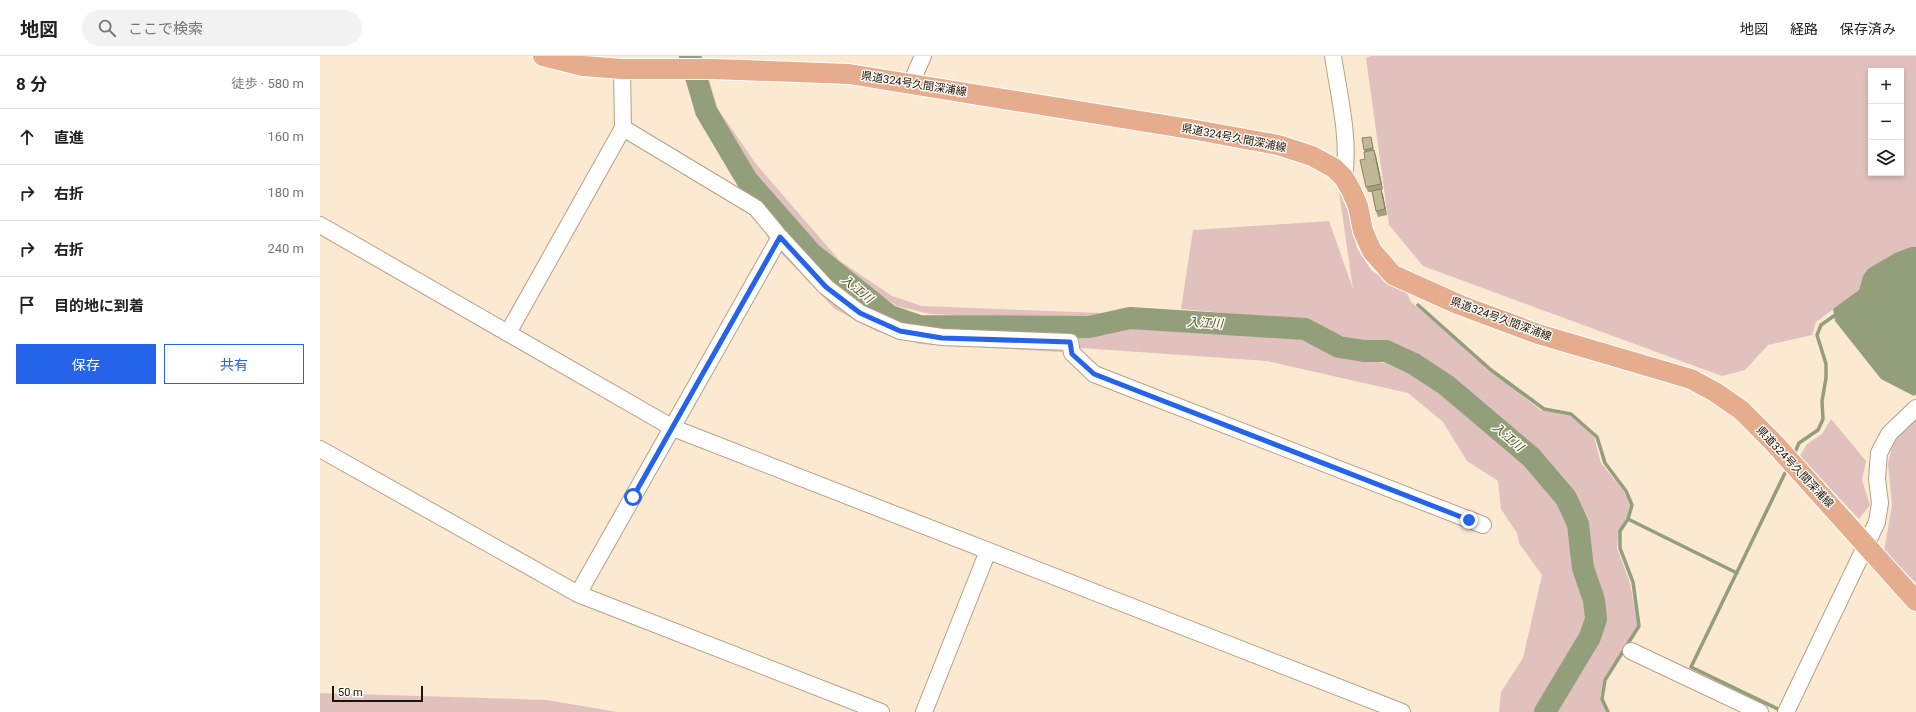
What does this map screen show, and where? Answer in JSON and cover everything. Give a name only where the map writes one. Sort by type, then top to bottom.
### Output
[{"type":"main road","name":"県道324号久間深浦線","points":[[543,56],[583,66],[622,69],[714,69],[849,74],[1091,112],[1278,145],[1312,156],[1334,168],[1344,178],[1354,195],[1358,206],[1363,231],[1372,251],[1393,275],[1453,302],[1538,334],[1691,379],[1715,392],[1741,410],[1774,443],[1916,602]]},
{"type":"street","points":[[911,83],[923,56]]},
{"type":"street","points":[[1333,56],[1346,142],[1344,178]]},
{"type":"street","points":[[508,333],[623,128],[622,69]]},
{"type":"street","points":[[623,128],[756,208],[780,237],[826,287],[860,313],[900,331],[942,338],[1070,342],[1072,354],[1094,374],[1483,526]]},
{"type":"street","points":[[320,225],[673,428],[1402,712]]},
{"type":"street","points":[[578,594],[780,237]]},
{"type":"street","points":[[1786,712],[1877,522],[1880,503],[1877,479],[1879,453],[1889,434],[1916,408]]},
{"type":"street","points":[[320,449],[578,594],[881,712]]},
{"type":"street","points":[[924,712],[988,551]]},
{"type":"street","points":[[1631,651],[1760,712]]},
{"type":"shaded area","points":[[1371,56],[1916,56],[1916,247],[1911,247],[1863,276],[1859,290],[1816,322],[1812,335],[1768,345],[1745,370],[1722,376],[1423,266],[1389,225],[1366,58]]},
{"type":"shaded area","points":[[708,77],[718,109],[756,164],[840,261],[892,296],[922,306],[1101,313],[1085,320],[930,314],[897,306],[839,267],[755,177],[711,110]]},
{"type":"shaded area","points":[[1339,192],[1347,208],[1357,248],[1372,271],[1406,291],[1411,302],[1540,410],[1571,416],[1594,437],[1601,463],[1623,490],[1630,505],[1627,517],[1619,530],[1617,548],[1630,583],[1638,625],[1603,680],[1600,698],[1606,712],[1554,712],[1599,631],[1600,604],[1580,516],[1552,465],[1410,351],[1361,344],[1315,325],[1269,317],[1181,309],[1193,230],[1329,221],[1353,289]]},
{"type":"shaded area","points":[[752,211],[827,278],[887,319],[919,329],[1105,335],[1135,323],[1260,328],[1315,337],[1334,353],[1384,363],[1420,378],[1458,404],[1535,469],[1567,520],[1575,566],[1585,603],[1584,628],[1540,712],[1499,712],[1501,692],[1523,658],[1542,575],[1519,543],[1517,533],[1501,509],[1498,481],[1467,461],[1443,422],[1408,393],[1267,361],[1082,348],[1061,352],[920,344],[876,331],[835,309],[772,244]]},
{"type":"shaded area","points":[[1911,247],[1916,247],[1916,394],[1914,396],[1881,379],[1835,321],[1833,309],[1859,290],[1863,276],[1868,269],[1895,253]]},
{"type":"shaded area","points":[[1916,418],[1916,583],[1884,551],[1892,505],[1888,463],[1893,444],[1906,426]]},
{"type":"shaded area","points":[[1831,419],[1866,461],[1862,480],[1870,505],[1859,519],[1800,456],[1807,444],[1822,434]]},
{"type":"shaded area","points":[[320,693],[547,700],[617,712],[320,712]]},
{"type":"building","points":[[1371,137],[1373,148],[1364,150],[1362,138]]},
{"type":"building","points":[[1374,150],[1381,184],[1366,187],[1360,160],[1365,159],[1364,152]]},
{"type":"building","points":[[1381,189],[1385,209],[1376,211],[1372,191]]},
{"type":"waterway","name":"入江川","points":[[690,56],[706,111],[747,180],[811,253],[890,316],[919,326],[1089,327],[1130,318],[1305,329],[1339,347],[1364,351],[1386,351],[1414,364],[1446,385],[1531,457],[1566,498],[1578,524],[1583,568],[1594,600],[1596,619],[1590,637],[1545,712]]},
{"type":"waterway","points":[[1418,305],[1491,370],[1544,409],[1571,414],[1597,437],[1605,463],[1626,491],[1632,505],[1628,519],[1620,531],[1620,548],[1633,582],[1639,626],[1605,680],[1602,699],[1608,712]]},
{"type":"waterway","points":[[1795,452],[1799,443],[1818,430],[1823,419],[1822,401],[1826,378],[1826,364],[1817,335],[1821,325],[1838,313]]},
{"type":"waterway","points":[[1782,711],[1691,667],[1785,473]]},
{"type":"waterway","points":[[1628,519],[1737,573]]},
{"type":"route","points":[[633,497],[780,237],[826,287],[860,313],[900,331],[942,338],[1070,342],[1072,354],[1094,374],[1469,520]]}]
